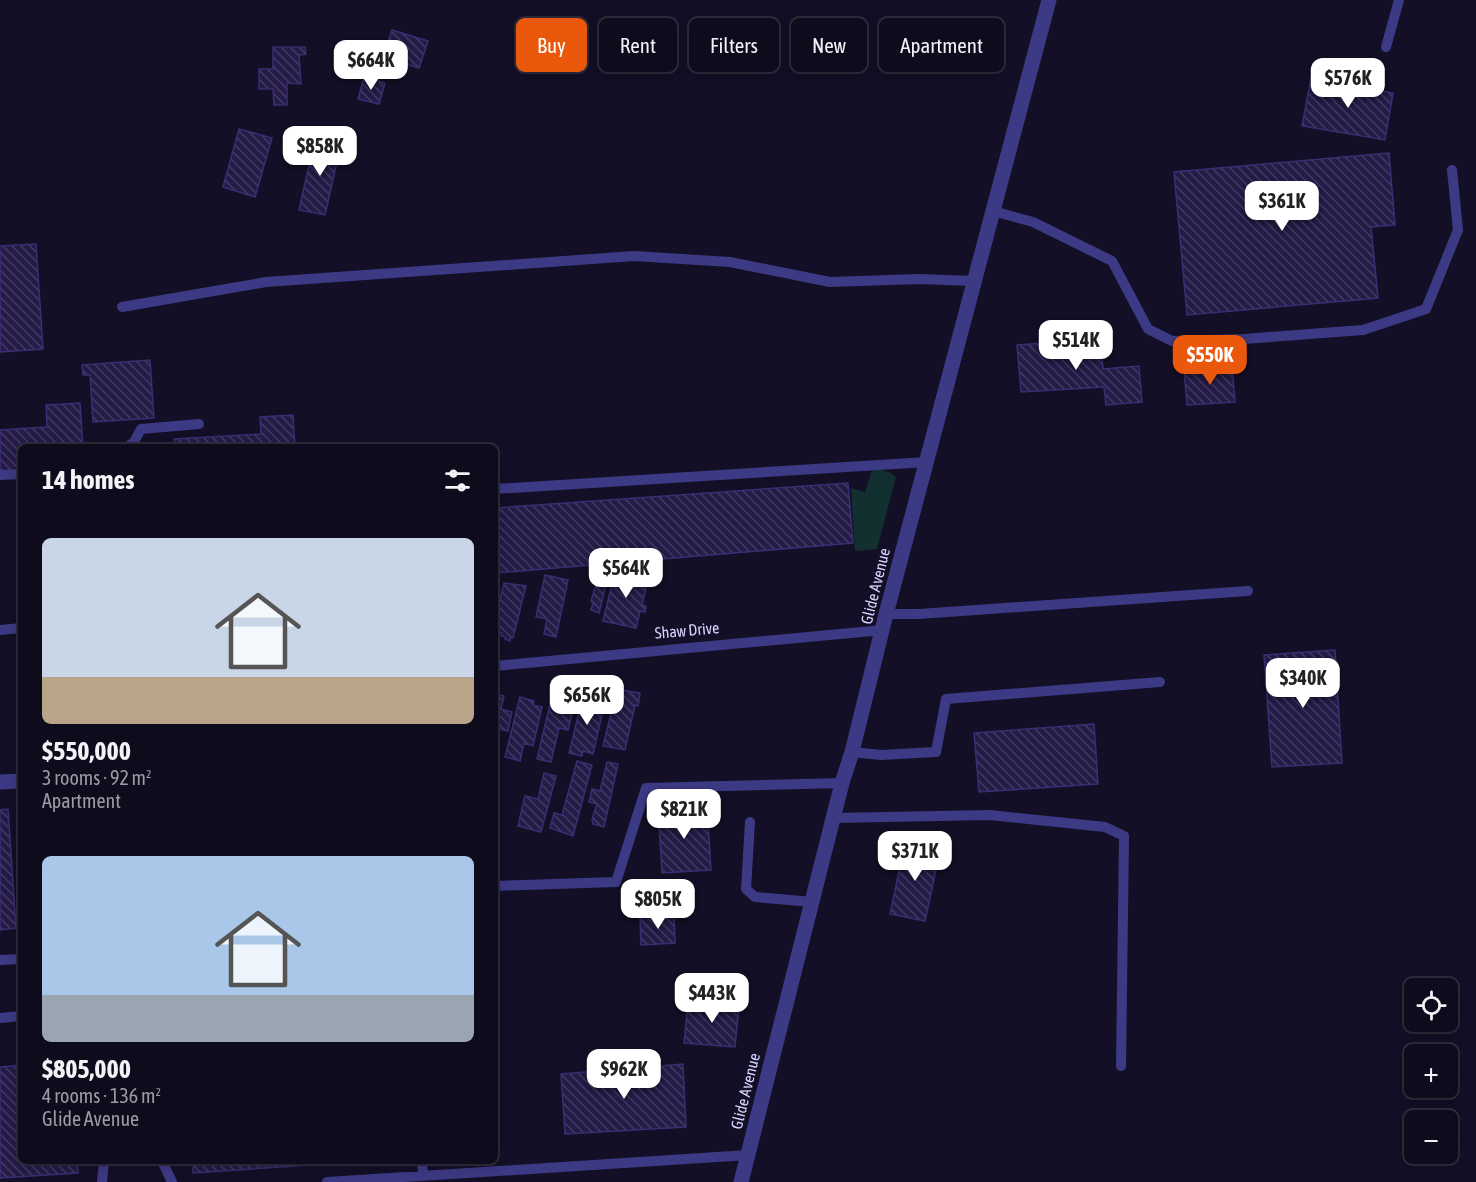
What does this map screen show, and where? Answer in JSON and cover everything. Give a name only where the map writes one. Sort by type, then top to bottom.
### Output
[{"type":"street","name":"Glide Avenue","points":[[741,1182],[886,614],[1049,0]]},
{"type":"street","points":[[0,782],[18,781]]},
{"type":"lane","points":[[1386,47],[1399,0]]},
{"type":"lane","points":[[993,211],[1033,222],[1112,261],[1148,329],[1172,341],[1244,339],[1363,330],[1426,309],[1458,230],[1452,170]]},
{"type":"lane","points":[[122,307],[266,282],[634,256],[730,262],[830,282],[919,279],[975,281]]},
{"type":"lane","points":[[131,444],[141,429],[199,424]]},
{"type":"lane","points":[[498,489],[927,462]]},
{"type":"lane","points":[[0,475],[18,474]]},
{"type":"lane","points":[[886,614],[919,614],[1248,591]]},
{"type":"lane","points":[[0,630],[18,628]]},
{"type":"lane","name":"Shaw Drive","points":[[498,666],[883,630]]},
{"type":"lane","points":[[852,752],[881,755],[936,752],[946,699],[1160,682]]},
{"type":"lane","points":[[498,886],[616,882],[646,788],[842,783]]},
{"type":"lane","points":[[833,818],[990,815],[1105,827],[1124,836],[1121,1066]]},
{"type":"lane","points":[[750,822],[746,889],[749,894],[755,897],[812,902]]},
{"type":"lane","points":[[0,960],[18,959]]},
{"type":"lane","points":[[0,1018],[18,1016]]},
{"type":"lane","points":[[327,1182],[748,1155]]},
{"type":"lane","points":[[102,1182],[104,1164]]},
{"type":"lane","points":[[163,1164],[172,1182]]},
{"type":"lane","points":[[422,1164],[423,1176]]},
{"type":"green space","points":[[873,468],[889,472],[896,477],[877,549],[855,551],[851,488],[865,492]]},
{"type":"building","points":[[392,30],[428,41],[419,68],[383,57]]},
{"type":"building","points":[[273,47],[305,47],[306,54],[299,55],[301,84],[287,83],[287,105],[274,105],[273,89],[259,89],[259,69],[273,69]]},
{"type":"building","points":[[364,77],[385,83],[379,104],[358,99]]},
{"type":"building","points":[[1311,78],[1393,93],[1385,140],[1302,126]]},
{"type":"building","points":[[239,129],[272,138],[255,197],[223,187]]},
{"type":"building","points":[[315,138],[341,144],[325,215],[299,210]]},
{"type":"building","points":[[1389,153],[1395,225],[1371,227],[1378,298],[1187,315],[1174,172]]},
{"type":"building","points":[[36,244],[43,349],[0,352],[0,246]]},
{"type":"building","points":[[1101,339],[1103,369],[1139,366],[1142,402],[1106,405],[1104,387],[1021,392],[1017,345]]},
{"type":"building","points":[[150,360],[154,418],[93,422],[90,375],[83,375],[82,365]]},
{"type":"building","points":[[1232,366],[1235,402],[1187,405],[1184,369]]},
{"type":"building","points":[[80,403],[83,444],[18,444],[18,471],[0,472],[0,430],[47,427],[46,405]]},
{"type":"building","points":[[293,415],[295,444],[175,444],[174,439],[261,434],[260,417]]},
{"type":"building","points":[[848,483],[853,543],[498,573],[498,508]]},
{"type":"building","points":[[616,568],[626,571],[625,575],[640,578],[642,570],[650,572],[642,605],[646,606],[645,612],[640,611],[636,628],[603,621]]},
{"type":"building","points":[[545,575],[568,580],[556,637],[544,634],[547,619],[536,617]]},
{"type":"building","points":[[599,575],[608,577],[599,613],[591,610],[593,603],[591,601]]},
{"type":"building","points":[[504,583],[526,586],[513,638],[510,638],[510,641],[498,632],[498,608]]},
{"type":"building","points":[[1335,650],[1342,763],[1272,767],[1264,655]]},
{"type":"building","points":[[617,689],[640,693],[625,750],[603,746]]},
{"type":"building","points":[[553,692],[567,695],[566,699],[575,701],[568,730],[559,728],[551,762],[537,759]]},
{"type":"building","points":[[498,695],[504,696],[501,709],[512,712],[508,731],[498,728]]},
{"type":"building","points":[[583,696],[605,702],[593,754],[583,751],[582,756],[569,753]]},
{"type":"building","points":[[520,697],[534,701],[533,705],[542,707],[533,746],[524,743],[520,761],[505,757]]},
{"type":"building","points":[[1094,724],[1098,784],[979,792],[974,733]]},
{"type":"building","points":[[577,761],[592,765],[573,836],[550,828],[554,813],[562,815]]},
{"type":"building","points":[[607,762],[618,764],[604,827],[593,824],[592,819],[597,804],[589,802],[592,789],[600,791]]},
{"type":"building","points":[[544,773],[556,776],[541,832],[518,826],[525,796],[538,799]]},
{"type":"building","points":[[707,807],[711,870],[662,873],[658,809]]},
{"type":"building","points":[[8,809],[16,928],[0,930],[0,810]]},
{"type":"building","points":[[905,843],[940,851],[925,921],[890,914]]},
{"type":"building","points":[[674,915],[675,943],[641,945],[640,917]]},
{"type":"building","points":[[688,1002],[739,1006],[735,1047],[684,1043]]},
{"type":"building","points":[[683,1064],[686,1127],[565,1134],[561,1074]]},
{"type":"building","points":[[18,1065],[18,1164],[77,1164],[78,1173],[0,1178],[0,1067]]},
{"type":"building","points":[[193,1164],[326,1164],[193,1173]]}]
